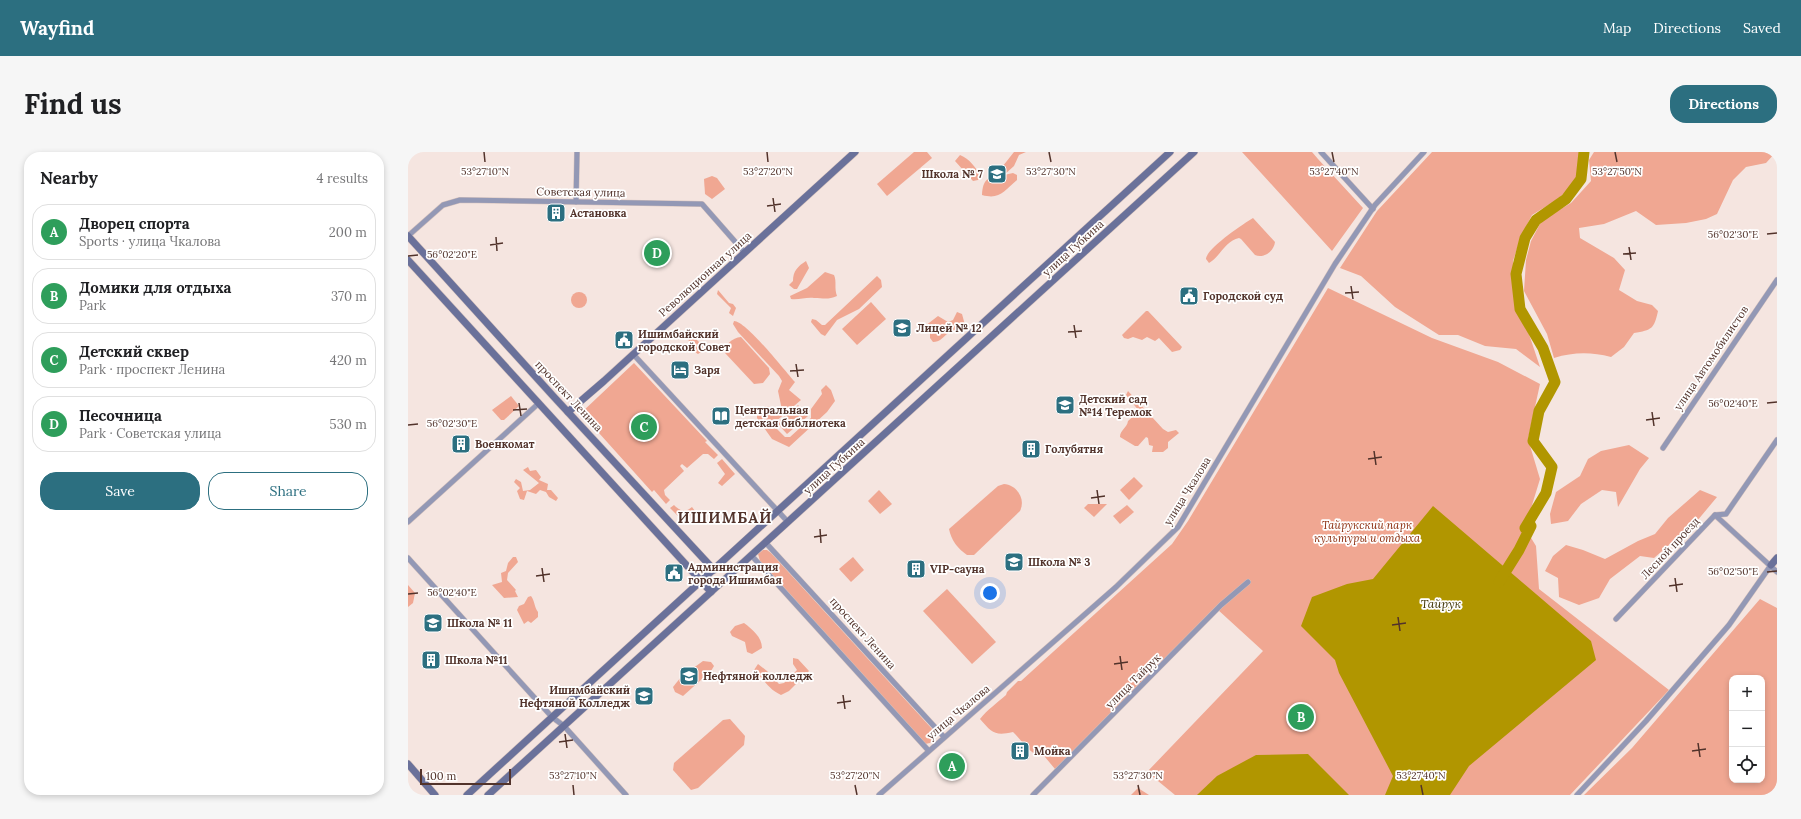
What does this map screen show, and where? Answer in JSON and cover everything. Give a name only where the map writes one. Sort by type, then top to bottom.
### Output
[{"type":"main road","name":"Революционная улица","points":[[568,412],[855,152]]},
{"type":"main road","name":"улица Губкина","points":[[467,795],[1170,152]]},
{"type":"main road","name":"улица Губкина","points":[[488,795],[1194,152]]},
{"type":"main road","name":"проспект Ленина","points":[[408,236],[714,570]]},
{"type":"main road","points":[[408,260],[711,592]]},
{"type":"main road","points":[[1771,565],[1777,558]]},
{"type":"main road","points":[[408,764],[435,795]]},
{"type":"street","points":[[576,202],[577,152]]},
{"type":"street","points":[[1321,152],[1373,209]]},
{"type":"street","name":"улица Чкалова","points":[[879,795],[928,750],[1028,667],[1110,593],[1178,527],[1332,270],[1375,205],[1424,152]]},
{"type":"street","name":"Советская улица","points":[[408,236],[443,205],[456,201],[702,204],[745,253]]},
{"type":"street","name":"улица Автомобилистов","points":[[1664,448],[1777,280]]},
{"type":"street","points":[[633,354],[788,522]]},
{"type":"street","points":[[408,522],[539,404]]},
{"type":"street","name":"Лесной проезд","points":[[1616,619],[1715,515],[1726,514],[1777,440]]},
{"type":"street","points":[[1715,515],[1777,572]]},
{"type":"street","name":"проспект Ленина","points":[[765,542],[944,737]]},
{"type":"street","points":[[751,555],[928,750]]},
{"type":"street","points":[[408,558],[552,717],[564,726],[626,795]]},
{"type":"street","points":[[1577,795],[1646,722],[1729,625],[1771,565]]},
{"type":"street","name":"улица Тайрук","points":[[1034,795],[1221,605],[1248,582]]},
{"type":"green space","points":[[914,152],[927,152],[932,158],[887,196],[877,184]]},
{"type":"green space","points":[[1014,152],[1026,152],[1019,155],[1014,166],[1004,175],[1013,173],[1017,175],[1017,180],[1001,194],[993,196],[982,195],[985,182],[999,170]]},
{"type":"green space","points":[[1242,152],[1312,152],[1363,208],[1332,251]]},
{"type":"green space","points":[[1432,152],[1582,152],[1579,158],[1580,173],[1567,191],[1555,201],[1532,215],[1521,237],[1513,261],[1514,288],[1520,313],[1540,367],[1516,349],[1485,346],[1458,335],[1439,335],[1395,307],[1361,276],[1340,268],[1377,211]]},
{"type":"green space","points":[[1594,152],[1776,152],[1766,163],[1746,167],[1733,180],[1717,214],[1706,219],[1686,223],[1656,225],[1636,211],[1604,224],[1579,228],[1580,238],[1614,258],[1625,270],[1619,290],[1637,301],[1652,305],[1658,311],[1655,322],[1651,328],[1634,333],[1624,347],[1611,357],[1582,353],[1554,358],[1547,334],[1524,291],[1526,260],[1531,241],[1542,220],[1571,203],[1591,181],[1589,160]]},
{"type":"green space","points":[[960,155],[977,169],[981,176],[978,180],[973,181],[955,161]]},
{"type":"green space","points":[[712,176],[717,178],[725,189],[712,199],[705,194],[704,179]]},
{"type":"green space","points":[[1253,218],[1275,242],[1271,251],[1262,256],[1255,255],[1239,238],[1234,239],[1226,245],[1213,261],[1209,263],[1206,259],[1212,249]]},
{"type":"green space","points":[[806,261],[809,268],[797,289],[794,289],[789,285],[793,281],[796,269]]},
{"type":"green space","points":[[825,272],[834,275],[837,296],[828,298],[791,299],[790,296],[807,288]]},
{"type":"green space","points":[[877,276],[881,280],[882,287],[859,309],[837,320],[825,336],[821,334],[811,322],[812,319],[816,320],[822,325],[825,325]]},
{"type":"green space","name":"Тайрукский парк культуры и отдыха","points":[[1328,288],[1432,338],[1498,362],[1540,384],[1528,439],[1540,479],[1525,528],[1536,546],[1539,589],[1669,690],[1570,795],[1175,795],[1147,772],[1263,651],[1217,609],[1055,769],[1045,757],[1035,754],[1027,748],[1013,732],[1002,734],[994,732],[980,719],[1006,695],[1018,681],[1021,681],[1172,544],[1188,521]]},
{"type":"green space","points":[[718,290],[729,303],[733,304],[736,308],[733,316],[729,313],[731,308],[717,294]]},
{"type":"green space","points":[[579,292],[585,294],[587,300],[585,306],[579,308],[573,306],[571,300],[573,294]]},
{"type":"green space","points":[[871,302],[886,319],[857,345],[842,329]]},
{"type":"green space","points":[[1146,311],[1148,311],[1182,347],[1180,350],[1172,352],[1159,338],[1155,341],[1147,337],[1142,340],[1133,337],[1128,339],[1124,338],[1122,335]]},
{"type":"green space","points":[[957,312],[962,314],[965,325],[947,334],[939,341],[933,342],[930,338],[930,333],[925,326],[938,316],[948,322],[953,320]]},
{"type":"green space","points":[[734,321],[740,323],[756,337],[795,382],[789,390],[801,400],[773,425],[785,437],[790,437],[811,418],[811,409],[822,394],[821,390],[826,385],[831,390],[835,401],[827,412],[789,447],[772,439],[757,418],[757,411],[765,406],[768,406],[774,413],[782,410],[778,391],[782,381],[738,332],[733,324]]},
{"type":"green space","points":[[689,335],[692,335],[703,346],[701,352],[698,354],[693,351],[690,346]]},
{"type":"green space","points":[[741,337],[769,368],[770,374],[763,383],[754,384],[725,353],[726,347],[730,342]]},
{"type":"green space","points":[[634,363],[707,441],[705,442],[718,455],[714,459],[708,454],[703,454],[687,468],[682,464],[680,466],[684,471],[664,490],[665,495],[670,500],[666,504],[654,490],[652,492],[581,413]]},
{"type":"green space","points":[[1128,391],[1163,429],[1168,432],[1176,430],[1179,433],[1168,442],[1168,448],[1163,452],[1152,452],[1153,446],[1149,445],[1148,438],[1146,437],[1138,446],[1135,446],[1120,437],[1128,421],[1139,411],[1126,395]]},
{"type":"green space","points":[[511,396],[519,406],[504,420],[501,420],[492,410]]},
{"type":"green space","points":[[798,405],[808,416],[787,434],[777,423]]},
{"type":"green space","points":[[1629,445],[1649,458],[1640,469],[1618,507],[1616,492],[1602,490],[1581,504],[1568,521],[1551,524],[1550,514],[1556,492],[1580,476],[1588,459],[1601,451]]},
{"type":"green space","points":[[722,459],[735,474],[722,486],[718,483],[725,474],[717,463]]},
{"type":"green space","points":[[528,467],[530,471],[536,470],[541,477],[539,480],[548,484],[547,490],[551,490],[558,498],[556,501],[549,497],[546,492],[540,490],[536,494],[527,491],[524,500],[520,499],[517,491],[520,488],[514,482],[516,479],[521,482],[523,491],[530,490],[539,483],[523,470]]},
{"type":"green space","points":[[1134,477],[1143,486],[1129,500],[1120,490]]},
{"type":"green space","points":[[1004,484],[1013,487],[1019,493],[1022,502],[1020,511],[974,555],[967,555],[955,544],[949,529],[998,486]]},
{"type":"green space","points":[[879,490],[892,504],[880,514],[868,501]]},
{"type":"green space","points":[[1700,490],[1717,497],[1697,521],[1654,558],[1640,556],[1610,579],[1599,598],[1579,605],[1559,597],[1558,578],[1545,571],[1553,556],[1566,545],[1605,559],[1638,541],[1655,534],[1668,518]]},
{"type":"green space","points":[[1088,504],[1107,504],[1094,517],[1084,508]]},
{"type":"green space","points":[[674,505],[678,509],[683,510],[687,510],[692,507],[695,511],[684,521],[670,508]]},
{"type":"green space","points":[[1127,505],[1134,512],[1120,524],[1113,516]]},
{"type":"green space","points":[[763,550],[767,550],[771,553],[934,731],[936,736],[930,743],[925,744],[922,741],[760,561],[758,554]]},
{"type":"green space","points":[[513,557],[516,557],[518,562],[508,573],[507,580],[516,590],[515,591],[518,597],[504,598],[492,585],[502,582],[501,573],[506,571],[508,563]]},
{"type":"green space","points":[[853,557],[864,570],[851,582],[839,569]]},
{"type":"green space","points":[[408,585],[415,593],[413,603],[408,607]]},
{"type":"green space","points":[[947,589],[996,642],[972,664],[923,611]]},
{"type":"green space","points":[[531,596],[538,612],[538,617],[531,623],[528,621],[524,624],[517,610],[519,606],[524,604],[528,597]]},
{"type":"green space","points":[[1760,599],[1777,608],[1777,795],[1584,795],[1632,748]]},
{"type":"green space","points":[[744,623],[756,634],[762,644],[762,648],[752,654],[747,652],[745,642],[732,636],[730,632],[735,626]]},
{"type":"green space","points":[[793,658],[798,659],[809,671],[789,691],[781,695],[769,687],[754,670],[758,664],[779,684],[784,683],[797,670],[793,664]]},
{"type":"green space","points":[[703,661],[711,662],[714,666],[711,671],[683,696],[675,692],[673,687],[681,677]]},
{"type":"green space","points":[[730,719],[745,736],[744,745],[698,788],[691,790],[673,770],[674,763],[723,720]]},
{"type":"green space","points":[[1138,788],[1149,795],[1131,795]]},
{"type":"water","name":"Тайрук","points":[[1433,506],[1591,641],[1596,660],[1469,766],[1450,795],[1385,795],[1393,776],[1339,673],[1335,660],[1301,626],[1312,597],[1347,584],[1373,579]]},
{"type":"water","points":[[1308,754],[1349,795],[1197,795],[1217,776],[1256,755]]},
{"type":"waterway","name":"Тайрук","points":[[1499,582],[1519,550],[1531,526],[1525,528],[1546,493],[1552,467],[1533,441],[1539,411],[1555,382],[1543,348],[1520,309],[1516,274],[1525,238],[1536,220],[1566,199],[1581,179],[1584,152]]},
{"type":"place","name":"Школа № 7","points":[[997,174]]},
{"type":"place","name":"Астановка","points":[[556,213]]},
{"type":"place","name":"Песочница","points":[[657,253]]},
{"type":"place","name":"Городской суд","points":[[1189,296]]},
{"type":"place","name":"Лицей № 12","points":[[902,328]]},
{"type":"place","name":"Ишимбайский городской Совет","points":[[624,340]]},
{"type":"place","name":"Заря","points":[[680,370]]},
{"type":"place","name":"Детский сад №14 Теремок","points":[[1065,405]]},
{"type":"place","name":"Центральная детская библиотека","points":[[721,416]]},
{"type":"place","name":"Детский сквер","points":[[644,427]]},
{"type":"place","name":"Военкомат","points":[[461,444]]},
{"type":"place","name":"Голубятня","points":[[1031,449]]},
{"type":"place","name":"Школа № 3","points":[[1014,562]]},
{"type":"place","name":"VIP-сауна","points":[[916,569]]},
{"type":"place","name":"Администрация города Ишимбая","points":[[674,573]]},
{"type":"place","name":"Школа № 11","points":[[433,623]]},
{"type":"place","name":"Школа №11","points":[[431,660]]},
{"type":"place","name":"Нефтяной колледж","points":[[689,676]]},
{"type":"place","name":"Ишимбайский Нефтяной Колледж","points":[[644,696]]},
{"type":"place","name":"Домики для отдыха","points":[[1301,717]]},
{"type":"place","name":"Мойка","points":[[1020,751]]},
{"type":"place","name":"Дворец спорта","points":[[952,766]]},
{"type":"district","name":"ИШИМБАЙ","points":[[725,517]]}]
